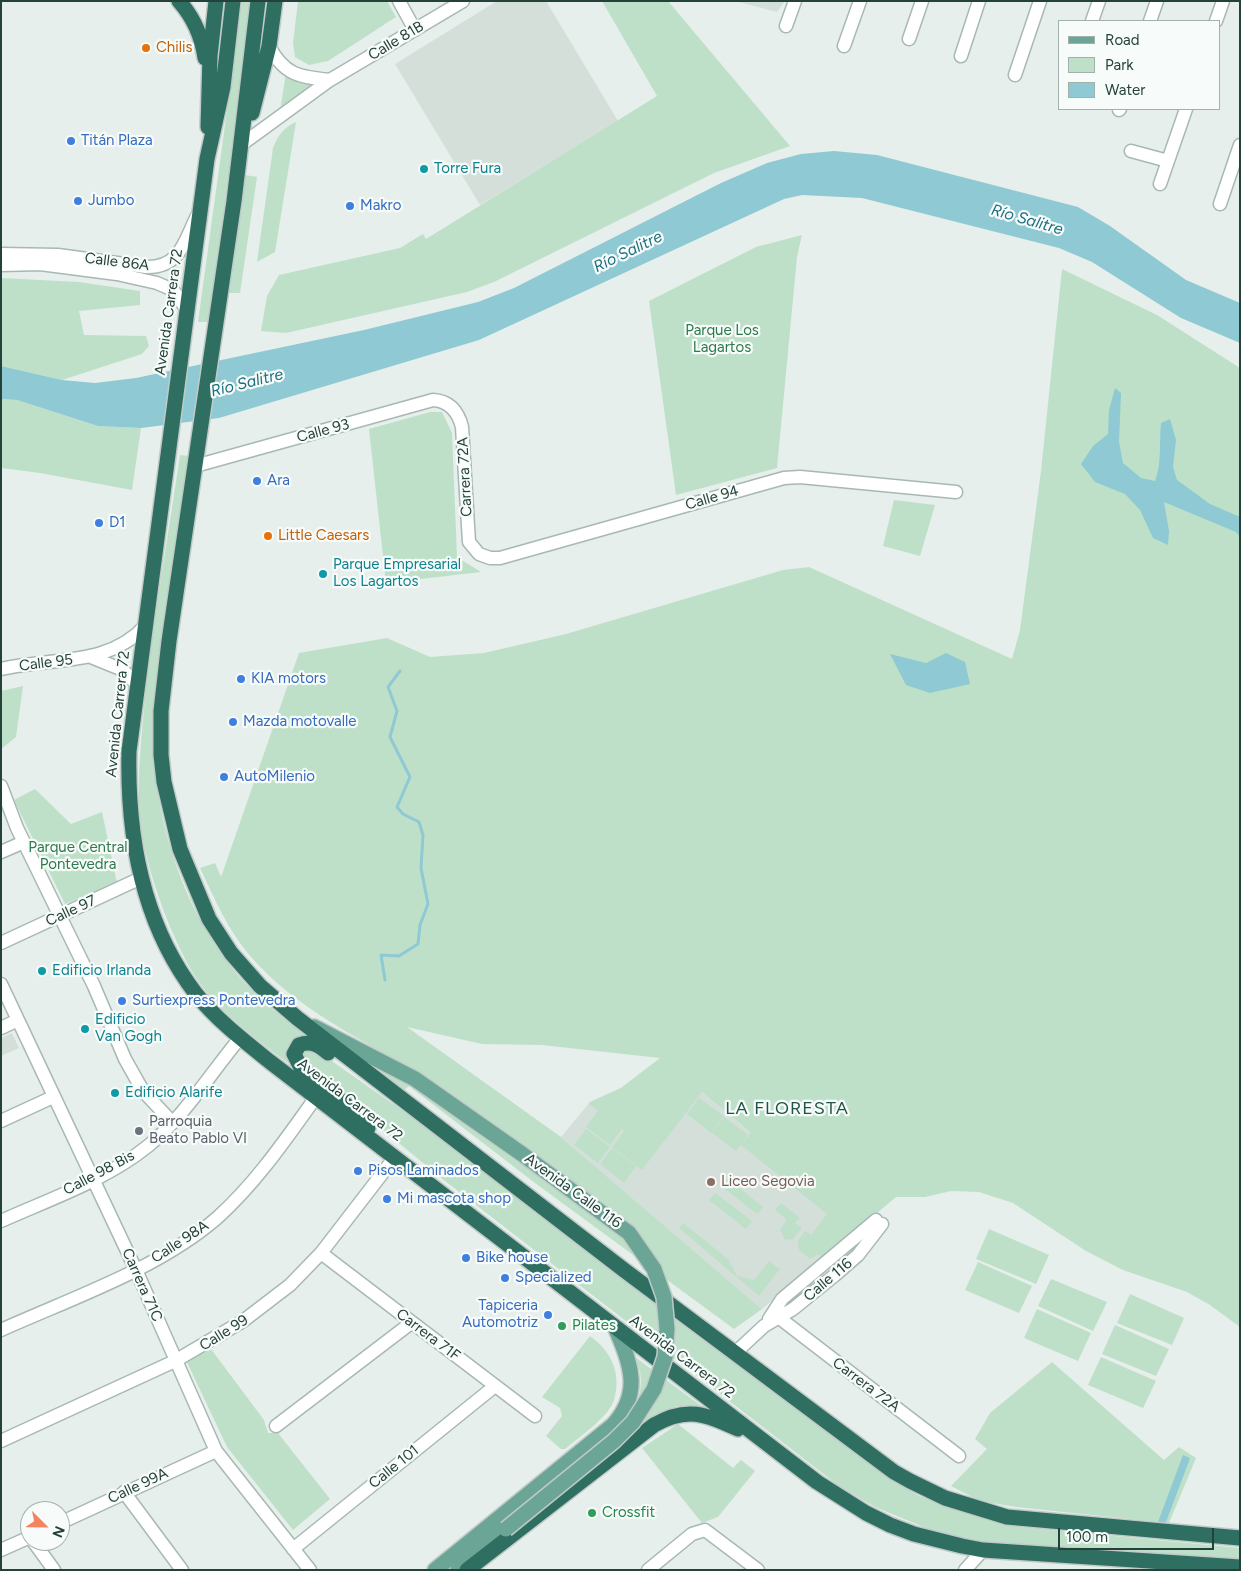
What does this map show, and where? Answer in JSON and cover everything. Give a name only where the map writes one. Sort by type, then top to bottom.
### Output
[{"type":"highway","points":[[180,1],[192,17],[199,33],[206,63],[208,84]]},
{"type":"highway","name":"Avenida Carrera 72","points":[[207,159],[208,84],[216,1]]},
{"type":"highway","name":"Avenida Carrera 72","points":[[233,1],[222,87],[207,159],[129,751],[128,788],[131,828],[141,878],[161,933],[185,977],[209,1009],[240,1038],[817,1482],[866,1513],[914,1534],[983,1550],[1240,1567]]},
{"type":"highway","points":[[258,1],[238,172],[161,711],[161,755],[164,782],[180,849],[209,919],[244,969],[297,1018],[735,1353],[894,1472],[945,1498],[1007,1517],[1240,1538]]},
{"type":"highway","points":[[238,172],[269,46],[275,1]]},
{"type":"highway","points":[[390,1090],[342,1064],[314,1043],[303,1043],[296,1049],[296,1061],[301,1068],[350,1108],[395,1157]]},
{"type":"highway","points":[[467,1570],[654,1425],[671,1416],[689,1412],[701,1414],[767,1444]]},
{"type":"main road","name":"Avenida Calle 116","points":[[297,1018],[415,1078],[629,1233],[654,1269],[664,1297],[667,1329],[664,1356],[654,1389],[633,1422],[614,1441],[506,1528],[458,1570]]},
{"type":"main road","points":[[435,1570],[613,1425],[625,1411],[630,1399],[630,1372],[626,1354],[616,1329]]},
{"type":"street","points":[[398,1],[415,30]]},
{"type":"street","name":"Calle 81B","points":[[245,142],[330,80],[463,1]]},
{"type":"street","points":[[786,26],[795,1]]},
{"type":"street","points":[[844,46],[860,1]]},
{"type":"street","points":[[909,39],[922,1]]},
{"type":"street","points":[[961,56],[979,1]]},
{"type":"street","points":[[1015,75],[1040,1]]},
{"type":"street","points":[[1092,20],[1099,1]]},
{"type":"street","points":[[1150,20],[1157,1]]},
{"type":"street","points":[[1216,20],[1223,1]]},
{"type":"street","points":[[269,46],[280,65],[290,72],[302,77],[330,80]]},
{"type":"street","points":[[1160,184],[1186,110]]},
{"type":"street","points":[[1220,204],[1240,145]]},
{"type":"street","points":[[1131,151],[1168,162]]},
{"type":"street","name":"Calle 86A","points":[[1,254],[51,254],[146,267],[164,267],[175,258],[201,209]]},
{"type":"street","name":"Calle 86A","points":[[1,265],[40,264],[117,274],[157,282],[173,290],[187,310]]},
{"type":"street","name":"Calle 93","points":[[195,466],[433,400],[442,400],[450,405]]},
{"type":"street","name":"Carrera 72A","points":[[450,405],[460,418],[462,427],[468,540],[475,551]]},
{"type":"street","name":"Calle 94","points":[[475,551],[490,558],[500,558],[784,478],[800,477],[956,492]]},
{"type":"street","name":"Calle 95","points":[[1,669],[91,657],[127,643],[145,626]]},
{"type":"street","name":"Calle 95","points":[[91,657],[123,670],[137,685]]},
{"type":"street","points":[[1,786],[24,842],[61,915],[125,1059],[143,1091],[172,1122]]},
{"type":"street","points":[[1,852],[24,842]]},
{"type":"street","name":"Calle 97","points":[[1,943],[141,878]]},
{"type":"street","name":"Carrera 71C","points":[[1,984],[136,1270],[216,1451],[310,1570]]},
{"type":"street","points":[[1,1028],[18,1020]]},
{"type":"street","name":"Calle 98 Bis","points":[[1,1221],[121,1165],[148,1146],[172,1122],[240,1038]]},
{"type":"street","points":[[1,1121],[53,1097]]},
{"type":"street","name":"Calle 98A","points":[[1,1330],[136,1270],[188,1240],[223,1212],[244,1192],[316,1097]]},
{"type":"street","name":"Calle 99","points":[[1,1441],[206,1345],[266,1305],[321,1253],[395,1157]]},
{"type":"street","name":"Calle 116","points":[[735,1353],[776,1315],[782,1299],[879,1222]]},
{"type":"street","name":"Carrera 71F","points":[[321,1253],[535,1416]]},
{"type":"street","name":"Carrera 72A","points":[[776,1315],[959,1456]]},
{"type":"street","points":[[276,1426],[411,1323]]},
{"type":"street","name":"Calle 101","points":[[293,1549],[495,1386]]},
{"type":"street","name":"Calle 99A","points":[[70,1518],[216,1451]]},
{"type":"street","points":[[124,1492],[182,1570]]},
{"type":"street","points":[[648,1570],[692,1534],[705,1530],[758,1570]]},
{"type":"street","points":[[1,1550],[20,1541]]},
{"type":"street","points":[[962,1546],[967,1568]]},
{"type":"street","points":[[967,1568],[983,1550]]},
{"type":"street","points":[[41,1551],[54,1570]]},
{"type":"shaded area","points":[[497,1],[546,1],[618,121],[480,205],[395,64]]},
{"type":"shaded area","points":[[735,1],[785,1],[777,12]]},
{"type":"shaded area","points":[[12,1033],[19,1048],[1,1056],[1,1038]]},
{"type":"shaded area","name":"Liceo Segovia","points":[[661,1058],[862,1226],[762,1309],[561,1137],[590,1102],[621,1088]]},
{"type":"green space","points":[[242,1],[254,1],[208,322],[198,322]]},
{"type":"green space","points":[[298,1],[387,1],[396,17],[328,61],[309,65],[295,57],[293,43]]},
{"type":"green space","points":[[602,1],[668,1],[790,146],[714,173],[494,282],[467,292],[286,333],[261,331],[267,296],[279,275],[400,248],[423,234],[426,239],[657,96]]},
{"type":"green space","points":[[286,73],[320,83],[280,111]]},
{"type":"green space","points":[[296,122],[275,252],[257,262],[273,148],[282,132]]},
{"type":"green space","points":[[245,175],[257,177],[240,293],[227,293]]},
{"type":"green space","name":"Parque Los Lagartos","points":[[802,235],[797,257],[777,468],[676,495],[649,301],[756,247]]},
{"type":"green space","points":[[1062,269],[1157,315],[1240,368],[1240,1327],[1210,1305],[1187,1292],[1123,1270],[1086,1251],[1013,1203],[979,1192],[951,1191],[925,1197],[896,1197],[824,1258],[818,1254],[810,1259],[799,1250],[797,1242],[805,1231],[811,1235],[827,1214],[741,1145],[751,1133],[702,1092],[642,1170],[612,1147],[624,1131],[622,1129],[610,1145],[586,1127],[598,1111],[589,1104],[621,1088],[660,1058],[542,1045],[482,1044],[407,1027],[561,1137],[762,1309],[734,1329],[535,1183],[409,1086],[404,1090],[365,1058],[446,1106],[521,1164],[530,1152],[441,1088],[312,1010],[290,994],[251,957],[235,936],[200,868],[215,863],[221,877],[299,653],[387,638],[430,657],[484,653],[566,634],[783,570],[809,567],[1012,659],[1020,630],[1041,471]]},
{"type":"green space","points":[[1,278],[79,282],[140,291],[140,305],[79,311],[84,335],[146,336],[149,346],[142,354],[62,380],[1,366]]},
{"type":"green space","points":[[1,399],[17,400],[98,426],[141,428],[132,490],[40,473],[1,468]]},
{"type":"green space","points":[[430,412],[442,412],[452,433],[457,557],[481,572],[386,583],[369,429]]},
{"type":"green space","points":[[180,455],[189,456],[165,617],[154,707],[155,772],[161,808],[169,843],[181,878],[196,911],[214,942],[235,971],[259,997],[309,1037],[293,1040],[289,1047],[288,1063],[227,1014],[197,979],[171,929],[156,889],[145,851],[139,800],[140,749],[157,607]]},
{"type":"green space","points":[[894,500],[935,505],[920,556],[883,546]]},
{"type":"green space","points":[[23,686],[16,737],[1,749],[1,691]]},
{"type":"green space","name":"Parque Central Pontevedra","points":[[35,789],[71,824],[102,812],[117,883],[65,904],[14,800]]},
{"type":"green space","points":[[310,1049],[319,1052],[420,1123],[883,1474],[919,1496],[976,1516],[1018,1527],[1240,1548],[1240,1559],[983,1544],[931,1530],[875,1507],[839,1486],[445,1181],[310,1070],[302,1059],[303,1053]]},
{"type":"green space","points":[[699,1098],[724,1116],[711,1133],[687,1114]]},
{"type":"green space","points":[[724,1117],[748,1135],[736,1151],[712,1133]]},
{"type":"green space","points":[[586,1129],[610,1147],[598,1163],[574,1145]]},
{"type":"green space","points":[[612,1148],[636,1166],[624,1183],[600,1164]]},
{"type":"green space","points":[[727,1178],[763,1207],[757,1214],[721,1186]]},
{"type":"green space","points":[[715,1193],[752,1221],[746,1229],[709,1200]]},
{"type":"green space","points":[[781,1203],[800,1218],[795,1223],[802,1228],[793,1239],[785,1240],[780,1230],[787,1220],[775,1210]]},
{"type":"green space","points":[[683,1223],[728,1259],[737,1276],[754,1280],[769,1261],[780,1269],[759,1296],[679,1228]]},
{"type":"green space","points":[[989,1229],[1049,1255],[1036,1284],[976,1259]]},
{"type":"green space","points":[[978,1262],[1032,1286],[1019,1313],[965,1290]]},
{"type":"green space","points":[[1051,1279],[1107,1302],[1093,1331],[1038,1306]]},
{"type":"green space","points":[[1130,1294],[1184,1318],[1172,1345],[1117,1323]]},
{"type":"green space","points":[[1037,1309],[1091,1333],[1078,1361],[1024,1338]]},
{"type":"green space","points":[[1115,1325],[1169,1349],[1156,1376],[1102,1354]]},
{"type":"green space","points":[[590,1336],[604,1349],[613,1364],[617,1381],[614,1400],[600,1420],[565,1449],[561,1449],[546,1436],[562,1416],[560,1408],[542,1397]]},
{"type":"green space","points":[[211,1349],[264,1420],[268,1433],[278,1433],[330,1499],[293,1530],[227,1447],[186,1360]]},
{"type":"green space","points":[[631,1354],[704,1408],[677,1406],[664,1411],[603,1457],[624,1428],[639,1395],[641,1384],[640,1372]]},
{"type":"green space","points":[[1101,1357],[1156,1381],[1143,1408],[1088,1385]]},
{"type":"green space","points":[[1052,1362],[1164,1460],[1179,1447],[1196,1458],[1169,1523],[1016,1507],[980,1501],[951,1486],[987,1449],[975,1439],[990,1413]]},
{"type":"green space","points":[[678,1424],[733,1468],[741,1460],[755,1471],[718,1517],[702,1523],[642,1448]]},
{"type":"water","name":"Río Salitre","points":[[834,151],[877,155],[1078,207],[1110,226],[1186,280],[1240,303],[1240,343],[1181,318],[1092,262],[1059,248],[862,198],[802,195],[784,199],[479,340],[219,418],[141,428],[98,426],[17,400],[1,399],[1,366],[62,380],[95,383],[136,378],[364,330],[478,302],[514,288],[721,183],[767,163],[801,154]]},
{"type":"water","points":[[1115,388],[1121,393],[1119,442],[1123,463],[1141,478],[1155,481],[1159,460],[1161,423],[1170,419],[1176,440],[1173,467],[1177,480],[1210,504],[1240,517],[1240,537],[1236,532],[1164,502],[1169,531],[1168,545],[1153,538],[1140,510],[1125,494],[1095,482],[1081,464],[1093,446],[1108,434],[1109,410]]},
{"type":"water","points":[[946,653],[965,662],[970,684],[930,693],[906,685],[890,654],[926,663]]},
{"type":"water","points":[[1183,1455],[1190,1458],[1189,1461],[1166,1522],[1158,1522]]},
{"type":"waterway","points":[[385,980],[381,955],[399,956],[418,944],[420,925],[428,904],[421,868],[423,835],[419,822],[403,814],[397,807],[410,777],[390,737],[397,711],[388,687],[400,671]]},
{"type":"place","name":"Chilis","points":[[146,48]]},
{"type":"place","name":"Titán Plaza","points":[[71,141]]},
{"type":"place","name":"Torre Fura","points":[[424,169]]},
{"type":"place","name":"Jumbo","points":[[78,201]]},
{"type":"place","name":"Makro","points":[[350,206]]},
{"type":"place","name":"Ara","points":[[257,481]]},
{"type":"place","name":"D1","points":[[99,523]]},
{"type":"place","name":"Little Caesars","points":[[268,536]]},
{"type":"place","name":"Parque Empresarial Los Lagartos","points":[[323,574]]},
{"type":"place","name":"KIA motors","points":[[241,679]]},
{"type":"place","name":"Mazda motovalle","points":[[233,722]]},
{"type":"place","name":"AutoMilenio","points":[[224,777]]},
{"type":"place","name":"Edificio Irlanda","points":[[42,971]]},
{"type":"place","name":"Surtiexpress Pontevedra","points":[[122,1001]]},
{"type":"place","name":"Edificio Van Gogh","points":[[85,1029]]},
{"type":"place","name":"Edificio Alarife","points":[[115,1093]]},
{"type":"place","name":"Parroquia Beato Pablo VI","points":[[139,1131]]},
{"type":"place","name":"Pisos Laminados","points":[[358,1171]]},
{"type":"place","name":"Liceo Segovia","points":[[711,1182]]},
{"type":"place","name":"Mi mascota shop","points":[[387,1199]]},
{"type":"place","name":"Bike house","points":[[466,1258]]},
{"type":"place","name":"Specialized","points":[[505,1278]]},
{"type":"place","name":"Tapiceria Automotriz","points":[[548,1315]]},
{"type":"place","name":"Pilates","points":[[562,1326]]},
{"type":"place","name":"Crossfit","points":[[592,1513]]},
{"type":"district","name":"LA FLORESTA","points":[[787,1109]]}]
